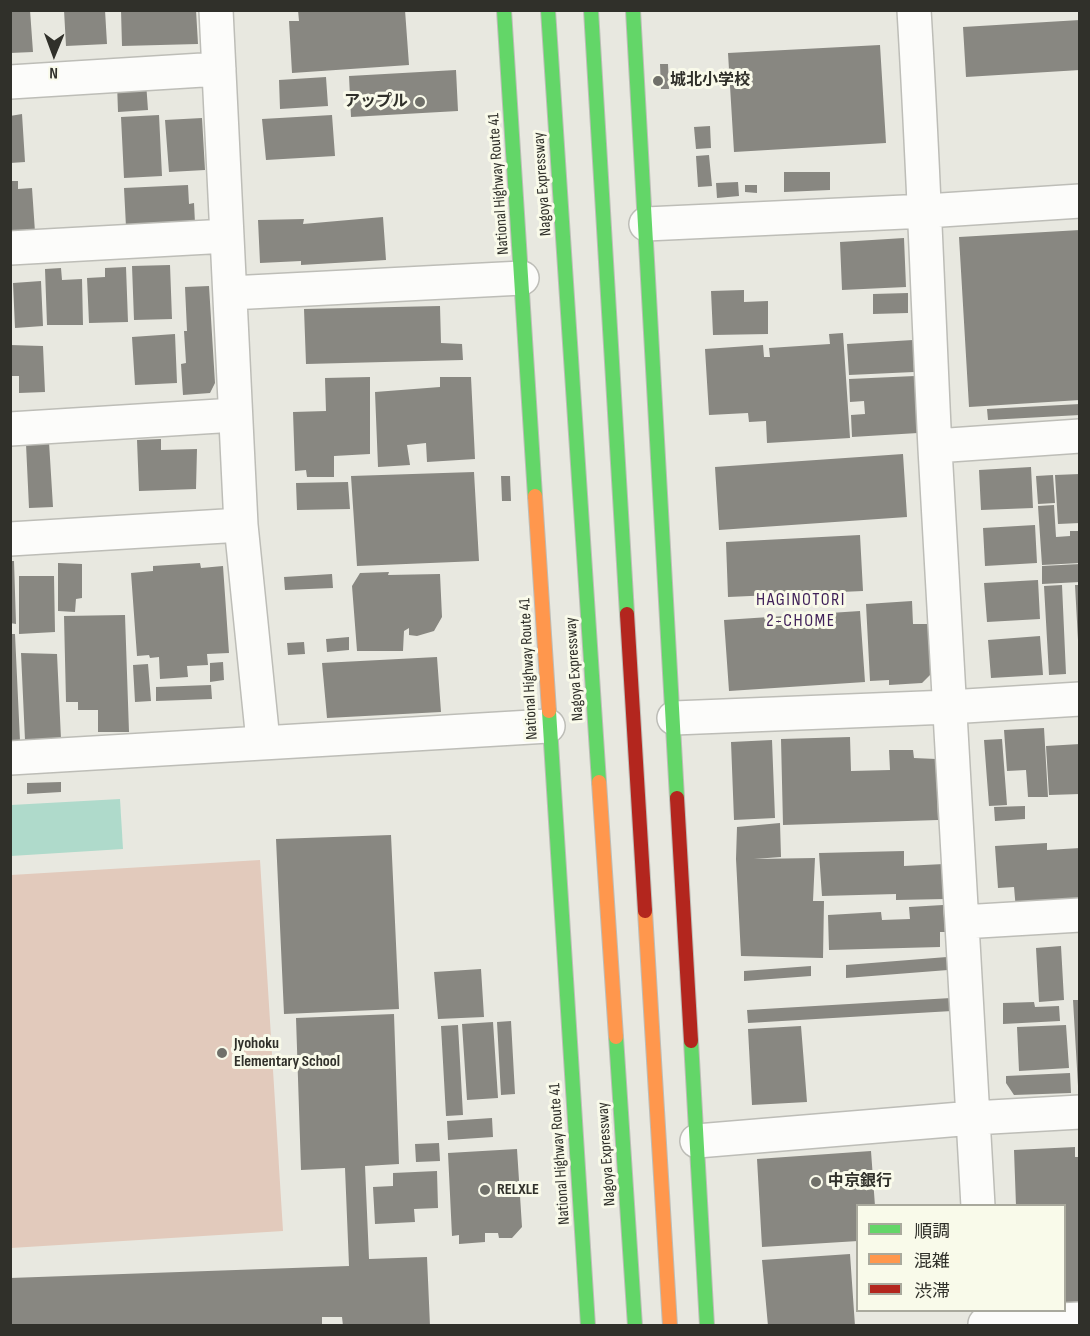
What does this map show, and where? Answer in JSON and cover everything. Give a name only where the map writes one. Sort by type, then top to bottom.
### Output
[{"type":"highway","name":"National Highway Route 41","points":[[504,10],[588,1326]]},
{"type":"highway","name":"Nagoya Expressway","points":[[548,10],[635,1326]]},
{"type":"highway","points":[[591,10],[670,1326]]},
{"type":"highway","points":[[633,10],[707,1326]]},
{"type":"street","points":[[216,10],[241,525],[263,741]]},
{"type":"street","points":[[914,10],[926,211],[935,446],[978,1204]]},
{"type":"street","points":[[10,82],[219,69]]},
{"type":"street","points":[[646,224],[926,211],[1080,201]]},
{"type":"street","points":[[10,248],[227,236]]},
{"type":"street","points":[[230,293],[522,278]]},
{"type":"street","points":[[10,429],[236,414]]},
{"type":"street","points":[[935,446],[1080,436]]},
{"type":"street","points":[[10,539],[241,525]]},
{"type":"street","points":[[674,718],[949,707],[1080,699]]},
{"type":"street","points":[[10,758],[263,741],[548,726]]},
{"type":"street","points":[[962,922],[1080,915]]},
{"type":"street","points":[[697,1141],[973,1118],[1080,1112]]},
{"type":"street","points":[[985,1320],[1080,1319]]},
{"type":"shaded area","points":[[120,799],[123,849],[11,856],[11,805]]},
{"type":"shaded area","points":[[260,860],[283,1231],[11,1248],[11,875]]},
{"type":"building","points":[[10,10],[30,10],[33,52],[10,53]]},
{"type":"building","points":[[64,10],[105,10],[107,44],[66,46]]},
{"type":"building","points":[[121,10],[196,10],[198,44],[122,46]]},
{"type":"building","points":[[298,10],[405,10],[409,65],[292,73],[289,21],[299,21]]},
{"type":"building","points":[[1080,20],[1080,70],[966,77],[963,27]]},
{"type":"building","points":[[880,45],[886,143],[734,152],[728,53]]},
{"type":"building","points":[[660,64],[668,64],[669,89],[661,89]]},
{"type":"building","points":[[456,70],[458,111],[351,117],[349,76]]},
{"type":"building","points":[[326,77],[328,106],[280,109],[279,80]]},
{"type":"building","points":[[146,82],[148,110],[118,112],[117,83]]},
{"type":"building","points":[[22,114],[25,162],[10,163],[10,116]]},
{"type":"building","points":[[159,115],[162,176],[124,178],[121,117]]},
{"type":"building","points":[[332,115],[335,156],[266,160],[262,119]]},
{"type":"building","points":[[202,118],[205,170],[169,172],[165,120]]},
{"type":"building","points":[[710,126],[711,148],[696,149],[694,127]]},
{"type":"building","points":[[709,155],[712,186],[698,187],[696,156]]},
{"type":"building","points":[[784,172],[830,172],[830,190],[784,192]]},
{"type":"building","points":[[10,181],[18,181],[18,189],[32,188],[35,232],[10,234]]},
{"type":"building","points":[[738,182],[739,196],[717,198],[716,183]]},
{"type":"building","points":[[188,185],[189,204],[194,203],[195,223],[126,227],[124,188]]},
{"type":"building","points":[[745,185],[757,185],[757,193],[745,192]]},
{"type":"building","points":[[383,217],[386,260],[301,265],[301,261],[260,263],[258,220],[304,219],[303,224]]},
{"type":"building","points":[[1080,230],[1080,400],[969,407],[959,237]]},
{"type":"building","points":[[904,238],[906,287],[842,290],[840,242]]},
{"type":"building","points":[[170,265],[172,319],[134,320],[132,266]]},
{"type":"building","points":[[126,267],[128,322],[89,323],[87,278],[105,277],[105,268]]},
{"type":"building","points":[[61,268],[62,280],[82,279],[83,325],[47,325],[45,269]]},
{"type":"building","points":[[41,281],[43,326],[15,328],[13,283]]},
{"type":"building","points":[[209,286],[215,383],[210,393],[183,395],[181,364],[186,363],[184,331],[187,331],[185,287]]},
{"type":"building","points":[[744,290],[744,302],[768,301],[768,334],[713,335],[711,291]]},
{"type":"building","points":[[908,293],[908,313],[873,314],[873,294]]},
{"type":"building","points":[[440,306],[441,343],[462,344],[463,360],[306,364],[304,309]]},
{"type":"building","points":[[843,333],[850,438],[767,443],[766,421],[749,422],[748,413],[709,415],[705,349],[763,345],[764,357],[770,357],[769,348],[830,344],[829,334]]},
{"type":"building","points":[[175,334],[177,383],[135,385],[132,337]]},
{"type":"building","points":[[913,340],[914,372],[849,375],[847,344]]},
{"type":"building","points":[[10,345],[43,346],[45,392],[19,393],[19,376],[10,376]]},
{"type":"building","points":[[915,376],[918,433],[852,437],[851,415],[865,414],[864,401],[850,402],[849,379]]},
{"type":"building","points":[[370,377],[370,454],[334,456],[334,477],[307,477],[306,470],[295,471],[293,412],[326,411],[325,378]]},
{"type":"building","points":[[440,377],[471,377],[475,459],[427,462],[426,443],[407,445],[410,465],[378,467],[375,392],[440,387]]},
{"type":"building","points":[[1080,404],[1080,415],[988,420],[987,409]]},
{"type":"building","points":[[161,439],[161,450],[197,449],[196,489],[139,491],[137,440]]},
{"type":"building","points":[[49,442],[53,507],[29,508],[26,444]]},
{"type":"building","points":[[903,454],[907,517],[719,530],[715,467]]},
{"type":"building","points":[[1031,467],[1033,508],[981,510],[979,470]]},
{"type":"building","points":[[474,472],[479,561],[357,566],[351,476]]},
{"type":"building","points":[[1080,474],[1080,523],[1058,524],[1055,475]]},
{"type":"building","points":[[1053,475],[1055,503],[1038,504],[1036,476]]},
{"type":"building","points":[[501,476],[510,476],[511,501],[502,501]]},
{"type":"building","points":[[348,482],[350,509],[297,510],[296,483]]},
{"type":"building","points":[[1054,505],[1056,537],[1070,536],[1070,531],[1080,531],[1080,563],[1042,565],[1038,506]]},
{"type":"building","points":[[1035,525],[1037,563],[985,566],[983,528]]},
{"type":"building","points":[[860,535],[863,591],[728,597],[726,542]]},
{"type":"building","points":[[10,561],[14,561],[16,624],[10,623]]},
{"type":"building","points":[[58,563],[82,564],[82,598],[76,599],[75,612],[58,611]]},
{"type":"building","points":[[200,563],[201,568],[223,566],[229,653],[207,654],[208,665],[187,666],[188,677],[160,679],[159,657],[137,656],[131,573],[153,571],[153,566]]},
{"type":"building","points":[[1080,564],[1080,582],[1042,584],[1042,566]]},
{"type":"building","points":[[389,572],[388,575],[440,574],[442,617],[434,631],[417,636],[409,635],[409,628],[404,631],[403,651],[357,651],[352,586],[360,573]]},
{"type":"building","points":[[332,574],[333,588],[285,590],[284,577]]},
{"type":"building","points":[[19,576],[54,576],[55,632],[19,634]]},
{"type":"building","points":[[1038,580],[1040,619],[987,622],[984,583]]},
{"type":"building","points":[[1062,585],[1066,674],[1049,675],[1044,586]]},
{"type":"building","points":[[1075,585],[1080,585],[1080,640],[1078,640]]},
{"type":"building","points":[[912,601],[913,624],[930,624],[933,672],[922,683],[889,685],[889,680],[870,681],[866,604]]},
{"type":"building","points":[[860,611],[865,682],[729,691],[724,620]]},
{"type":"building","points":[[125,615],[129,732],[98,732],[98,710],[78,710],[78,702],[66,702],[64,616]]},
{"type":"building","points":[[10,634],[15,634],[20,741],[10,741]]},
{"type":"building","points":[[1040,636],[1043,675],[991,678],[988,640]]},
{"type":"building","points":[[349,637],[349,650],[327,652],[326,639]]},
{"type":"building","points":[[304,642],[305,654],[288,655],[287,643]]},
{"type":"building","points":[[21,653],[57,654],[61,739],[25,740]]},
{"type":"building","points":[[437,657],[441,712],[327,718],[322,663]]},
{"type":"building","points":[[223,662],[224,680],[210,682],[210,663]]},
{"type":"building","points":[[148,664],[151,701],[135,702],[133,665]]},
{"type":"building","points":[[211,685],[212,699],[156,701],[156,687]]},
{"type":"building","points":[[1044,728],[1048,797],[1028,797],[1026,770],[1007,771],[1004,730]]},
{"type":"building","points":[[850,737],[851,771],[890,770],[889,750],[913,750],[914,758],[936,759],[938,820],[783,825],[781,739]]},
{"type":"building","points":[[1002,739],[1007,805],[989,806],[984,740]]},
{"type":"building","points":[[772,740],[775,818],[734,820],[731,742]]},
{"type":"building","points":[[1080,744],[1080,794],[1049,795],[1046,746]]},
{"type":"building","points":[[61,782],[61,792],[27,794],[27,783]]},
{"type":"building","points":[[1025,806],[1025,819],[995,821],[994,807]]},
{"type":"building","points":[[780,823],[781,857],[754,859],[815,858],[813,901],[824,901],[823,958],[741,956],[736,859],[737,827]]},
{"type":"building","points":[[391,835],[399,1009],[284,1014],[276,839]]},
{"type":"building","points":[[1047,843],[1047,850],[1080,848],[1080,905],[1016,910],[1014,887],[998,888],[995,846]]},
{"type":"building","points":[[904,851],[904,866],[944,864],[945,899],[896,900],[896,894],[822,896],[819,853]]},
{"type":"building","points":[[943,905],[945,932],[940,932],[940,947],[829,950],[828,915],[881,912],[882,920],[910,919],[909,907]]},
{"type":"building","points":[[1061,946],[1064,1000],[1039,1002],[1036,948]]},
{"type":"building","points":[[947,957],[948,970],[846,978],[846,965]]},
{"type":"building","points":[[811,966],[811,976],[744,981],[744,971]]},
{"type":"building","points":[[481,969],[484,1017],[438,1019],[434,972]]},
{"type":"building","points":[[951,998],[952,1011],[748,1023],[747,1010]]},
{"type":"building","points":[[1073,1000],[1080,1000],[1080,1086],[1078,1086]]},
{"type":"building","points":[[1034,1002],[1035,1007],[1059,1006],[1060,1021],[1003,1024],[1003,1003]]},
{"type":"building","points":[[394,1014],[399,1164],[365,1166],[369,1259],[427,1257],[430,1326],[343,1326],[342,1317],[322,1317],[322,1326],[10,1326],[10,1278],[349,1266],[345,1168],[301,1170],[296,1018]]},
{"type":"building","points":[[511,1021],[515,1094],[501,1095],[497,1022]]},
{"type":"building","points":[[493,1022],[498,1098],[467,1100],[462,1024]]},
{"type":"building","points":[[458,1025],[463,1115],[446,1116],[441,1026]]},
{"type":"building","points":[[1066,1025],[1069,1068],[1019,1071],[1017,1027]]},
{"type":"building","points":[[801,1026],[807,1102],[752,1105],[748,1029]]},
{"type":"building","points":[[1070,1073],[1071,1093],[1014,1095],[1006,1083],[1006,1076]]},
{"type":"building","points":[[492,1118],[493,1137],[448,1140],[447,1121]]},
{"type":"building","points":[[439,1143],[440,1161],[416,1162],[415,1144]]},
{"type":"building","points":[[1075,1147],[1075,1157],[1080,1157],[1080,1306],[1066,1307],[1066,1204],[1016,1204],[1014,1150]]},
{"type":"building","name":"RELXLE","points":[[517,1149],[522,1227],[512,1238],[499,1238],[498,1233],[485,1233],[485,1242],[459,1244],[459,1235],[452,1236],[448,1153]]},
{"type":"building","name":"中京銀行","points":[[871,1151],[875,1204],[856,1204],[856,1241],[762,1247],[757,1159]]},
{"type":"building","points":[[437,1171],[438,1208],[414,1209],[415,1222],[375,1224],[373,1187],[393,1186],[393,1173]]},
{"type":"building","points":[[850,1254],[855,1326],[768,1326],[762,1260]]},
{"type":"traffic: fast","points":[[504,10],[535,496]]},
{"type":"traffic: fast","points":[[548,10],[599,782]]},
{"type":"traffic: fast","points":[[591,10],[627,614]]},
{"type":"traffic: fast","points":[[633,10],[677,798]]},
{"type":"traffic: fast","points":[[549,711],[588,1326]]},
{"type":"traffic: fast","points":[[616,1037],[635,1326]]},
{"type":"traffic: fast","points":[[691,1041],[707,1326]]},
{"type":"traffic: slow","points":[[535,496],[549,711]]},
{"type":"traffic: slow","points":[[599,782],[616,1037]]},
{"type":"traffic: slow","points":[[645,911],[670,1326]]},
{"type":"traffic: jam","points":[[627,614],[645,911]]},
{"type":"traffic: jam","points":[[677,798],[691,1041]]},
{"type":"place","name":"城北小学校","points":[[658,81]]},
{"type":"place","name":"アップル","points":[[420,102]]},
{"type":"place","name":"Jyohoku Elementary School","points":[[222,1053]]},
{"type":"place","name":"中京銀行","points":[[816,1182]]},
{"type":"place","name":"RELXLE","points":[[485,1190]]},
{"type":"district","name":"HAGINOTORI 2-CHOME","points":[[801,610]]}]
